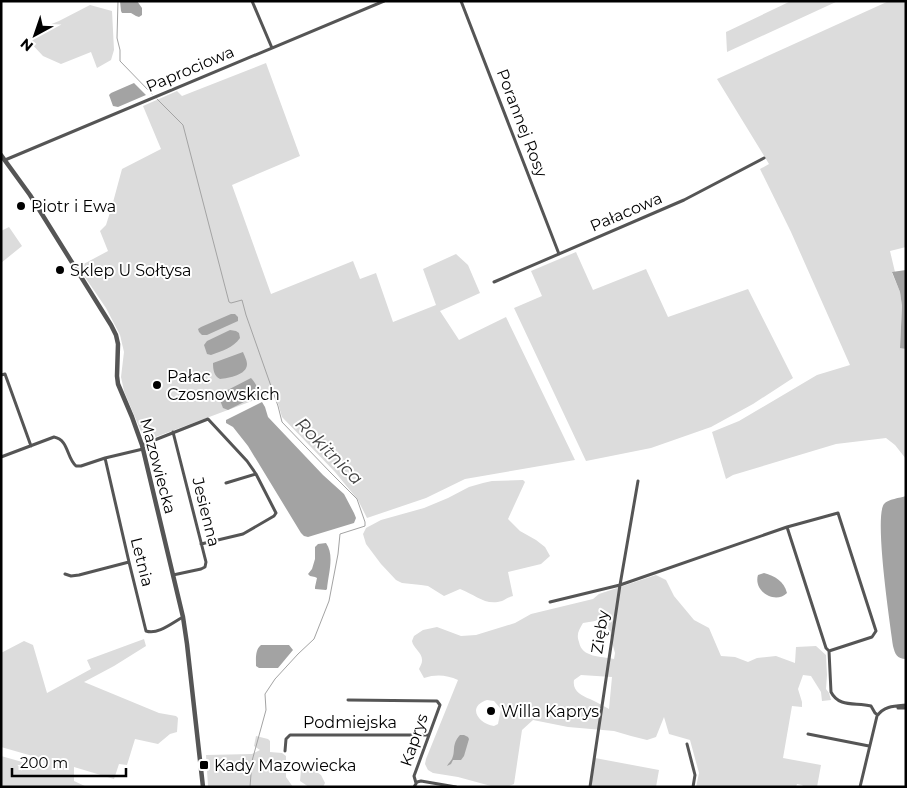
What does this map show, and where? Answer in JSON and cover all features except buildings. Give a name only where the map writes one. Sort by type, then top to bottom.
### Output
[{"type":"street","points":[[252,1],[272,48]]},
{"type":"street","name":"Paprociowa","points":[[3,161],[384,1]]},
{"type":"street","name":"Porannej Rosy","points":[[461,1],[559,254]]},
{"type":"street","name":"Mazowiecka","points":[[1,155],[3,161],[38,207],[114,331],[117,340],[119,350],[118,384],[136,425],[143,447],[188,644],[202,787]]},
{"type":"street","name":"Pałacowa","points":[[494,282],[684,200],[764,158]]},
{"type":"street","points":[[1,375],[5,374],[32,446]]},
{"type":"street","points":[[1,457],[54,437],[60,438],[64,442],[72,462],[76,466],[81,466],[143,447],[173,432],[208,419],[247,461],[256,474],[276,513],[243,534],[201,544]]},
{"type":"street","name":"Jesienna","points":[[173,432],[206,562],[205,567],[201,569],[173,575]]},
{"type":"street","name":"Letnia","points":[[106,458],[128,562],[146,631],[152,633],[159,631],[183,618]]},
{"type":"street","points":[[226,482],[256,474]]},
{"type":"street","name":"Zięby","points":[[590,787],[620,584],[638,481]]},
{"type":"street","points":[[550,602],[620,584],[838,512],[876,631],[872,637],[829,651]]},
{"type":"street","points":[[788,527],[826,648],[829,651],[831,692],[840,702],[870,706],[878,715]]},
{"type":"street","points":[[65,574],[71,576],[79,575],[128,562]]},
{"type":"street","name":"Kaprys","points":[[348,700],[437,701],[440,704],[414,776],[415,785]]},
{"type":"street","points":[[860,787],[878,715],[884,709],[893,706],[906,707]]},
{"type":"street","name":"Podmiejska","points":[[286,751],[286,738],[290,735],[429,734]]},
{"type":"street","points":[[808,734],[869,746]]},
{"type":"street","points":[[687,744],[695,775],[693,787]]},
{"type":"street","points":[[415,785],[421,781],[456,787]]},
{"type":"shaded area","points":[[120,1],[137,1],[142,8],[142,15],[139,17],[131,13],[122,13]]},
{"type":"shaded area","points":[[791,1],[838,1],[727,52],[726,32]]},
{"type":"shaded area","points":[[889,1],[906,1],[906,247],[890,251],[895,272],[892,273],[900,292],[902,306],[900,347],[906,349],[906,459],[895,445],[886,438],[836,444],[733,475],[726,479],[712,432],[739,421],[817,375],[850,365],[791,232],[760,169],[769,164],[717,79]]},
{"type":"shaded area","points":[[90,5],[112,11],[114,50],[111,60],[97,68],[91,52],[61,64],[43,56],[28,40],[39,29]]},
{"type":"shaded area","points":[[266,63],[300,156],[232,185],[271,294],[353,261],[360,279],[376,273],[393,322],[436,305],[423,269],[456,254],[468,265],[480,293],[440,311],[459,340],[506,317],[575,460],[465,479],[426,498],[367,518],[358,500],[335,472],[282,417],[276,392],[145,441],[124,391],[121,377],[124,352],[120,335],[106,308],[78,267],[108,251],[100,231],[106,225],[122,169],[161,149],[143,106],[177,91],[182,96]]},
{"type":"shaded area","points":[[134,83],[146,95],[118,107],[113,106],[109,95]]},
{"type":"shaded area","points":[[9,227],[22,246],[1,263],[1,231]]},
{"type":"shaded area","points":[[576,252],[593,290],[646,269],[668,317],[748,289],[793,378],[753,404],[711,427],[651,448],[586,461],[514,308],[542,296],[531,271]]},
{"type":"shaded area","points":[[906,270],[906,349],[900,348],[902,306],[900,292],[892,272]]},
{"type":"shaded area","points":[[235,314],[238,317],[238,321],[207,335],[202,335],[199,332],[198,329],[201,327]]},
{"type":"shaded area","points":[[230,330],[239,333],[240,338],[231,347],[211,355],[207,354],[204,345],[207,341]]},
{"type":"shaded area","points":[[243,352],[247,364],[244,371],[228,378],[220,379],[216,376],[213,363]]},
{"type":"shaded area","points":[[251,378],[258,390],[258,395],[228,410],[223,408],[218,395]]},
{"type":"shaded area","points":[[262,402],[268,417],[323,475],[344,494],[356,518],[354,523],[308,537],[301,533],[248,446],[233,427],[226,423],[226,420]]},
{"type":"shaded area","points":[[523,480],[525,482],[508,519],[520,531],[545,547],[550,556],[541,564],[508,572],[513,596],[502,601],[485,601],[460,589],[444,596],[428,586],[402,583],[396,580],[381,564],[366,544],[363,534],[366,528],[381,520],[424,508],[469,487],[483,483]]},
{"type":"shaded area","points":[[906,496],[906,659],[897,656],[893,646],[884,572],[881,513],[886,502]]},
{"type":"shaded area","points":[[326,543],[331,559],[327,589],[315,589],[317,578],[308,574],[312,569],[315,559],[315,547],[318,544]]},
{"type":"shaded area","points":[[764,573],[779,580],[784,585],[787,593],[777,598],[771,597],[762,591],[757,581],[758,575]]},
{"type":"shaded area","points":[[656,575],[666,580],[674,596],[694,620],[709,628],[721,656],[735,657],[748,662],[757,658],[776,656],[795,663],[796,647],[816,646],[826,655],[826,689],[831,700],[822,701],[821,692],[811,676],[803,675],[798,689],[802,707],[792,706],[783,758],[821,765],[817,787],[804,787],[797,784],[796,787],[696,787],[699,773],[690,740],[669,734],[664,717],[656,737],[647,740],[614,731],[568,727],[533,720],[522,730],[514,784],[507,787],[491,786],[458,777],[433,773],[428,770],[425,764],[426,759],[458,680],[441,676],[424,678],[419,669],[422,658],[412,641],[414,636],[423,630],[437,627],[461,636],[476,635],[515,623],[531,614],[593,599],[599,594]],"holes":[[[605,616],[615,653],[614,659],[588,654],[581,647],[578,639],[578,632],[583,623],[595,621]],[[581,675],[612,677],[609,709],[578,692],[574,680]],[[487,700],[494,701],[501,709],[498,724],[494,726],[489,725],[480,719],[476,711],[481,703]]]},
{"type":"shaded area","points":[[144,639],[146,646],[84,682],[159,713],[176,716],[178,718],[177,732],[170,734],[158,744],[135,739],[127,765],[119,764],[114,779],[74,767],[74,781],[87,787],[1,787],[1,756],[40,767],[44,764],[43,759],[1,747],[1,653],[24,641],[33,645],[47,693],[91,669],[87,660]]},
{"type":"shaded area","points":[[261,645],[289,645],[293,650],[278,668],[259,668],[256,666],[256,657]]},
{"type":"shaded area","points":[[460,735],[464,735],[469,739],[464,756],[461,760],[453,760],[447,766],[452,759],[456,742]]},
{"type":"shaded area","points":[[256,736],[270,741],[270,752],[282,753],[286,756],[286,777],[293,787],[208,786],[206,755],[252,754],[260,750],[254,746]]},
{"type":"shaded area","points":[[595,758],[659,770],[656,787],[591,787]]},
{"type":"shaded area","points":[[311,768],[321,775],[325,783],[323,787],[309,787],[300,781],[301,770]]},
{"type":"waterway","name":"Rokitnica","points":[[118,1],[117,38],[120,61],[152,94]]},
{"type":"waterway","name":"Rokitnica","points":[[157,99],[183,125],[229,302],[242,300],[282,422],[357,499],[365,522],[365,526],[340,534],[329,601],[314,639],[275,679],[265,694],[266,710],[252,761],[250,787]]},
{"type":"place","name":"Piotr i Ewa","points":[[21,206]]},
{"type":"place","name":"Sklep U Sołtysa","points":[[60,270]]},
{"type":"place","name":"Pałac Czosnowskich","points":[[157,385]]},
{"type":"place","name":"Willa Kaprys","points":[[491,711]]},
{"type":"place","name":"Kady Mazowiecka","points":[[204,765]]}]
